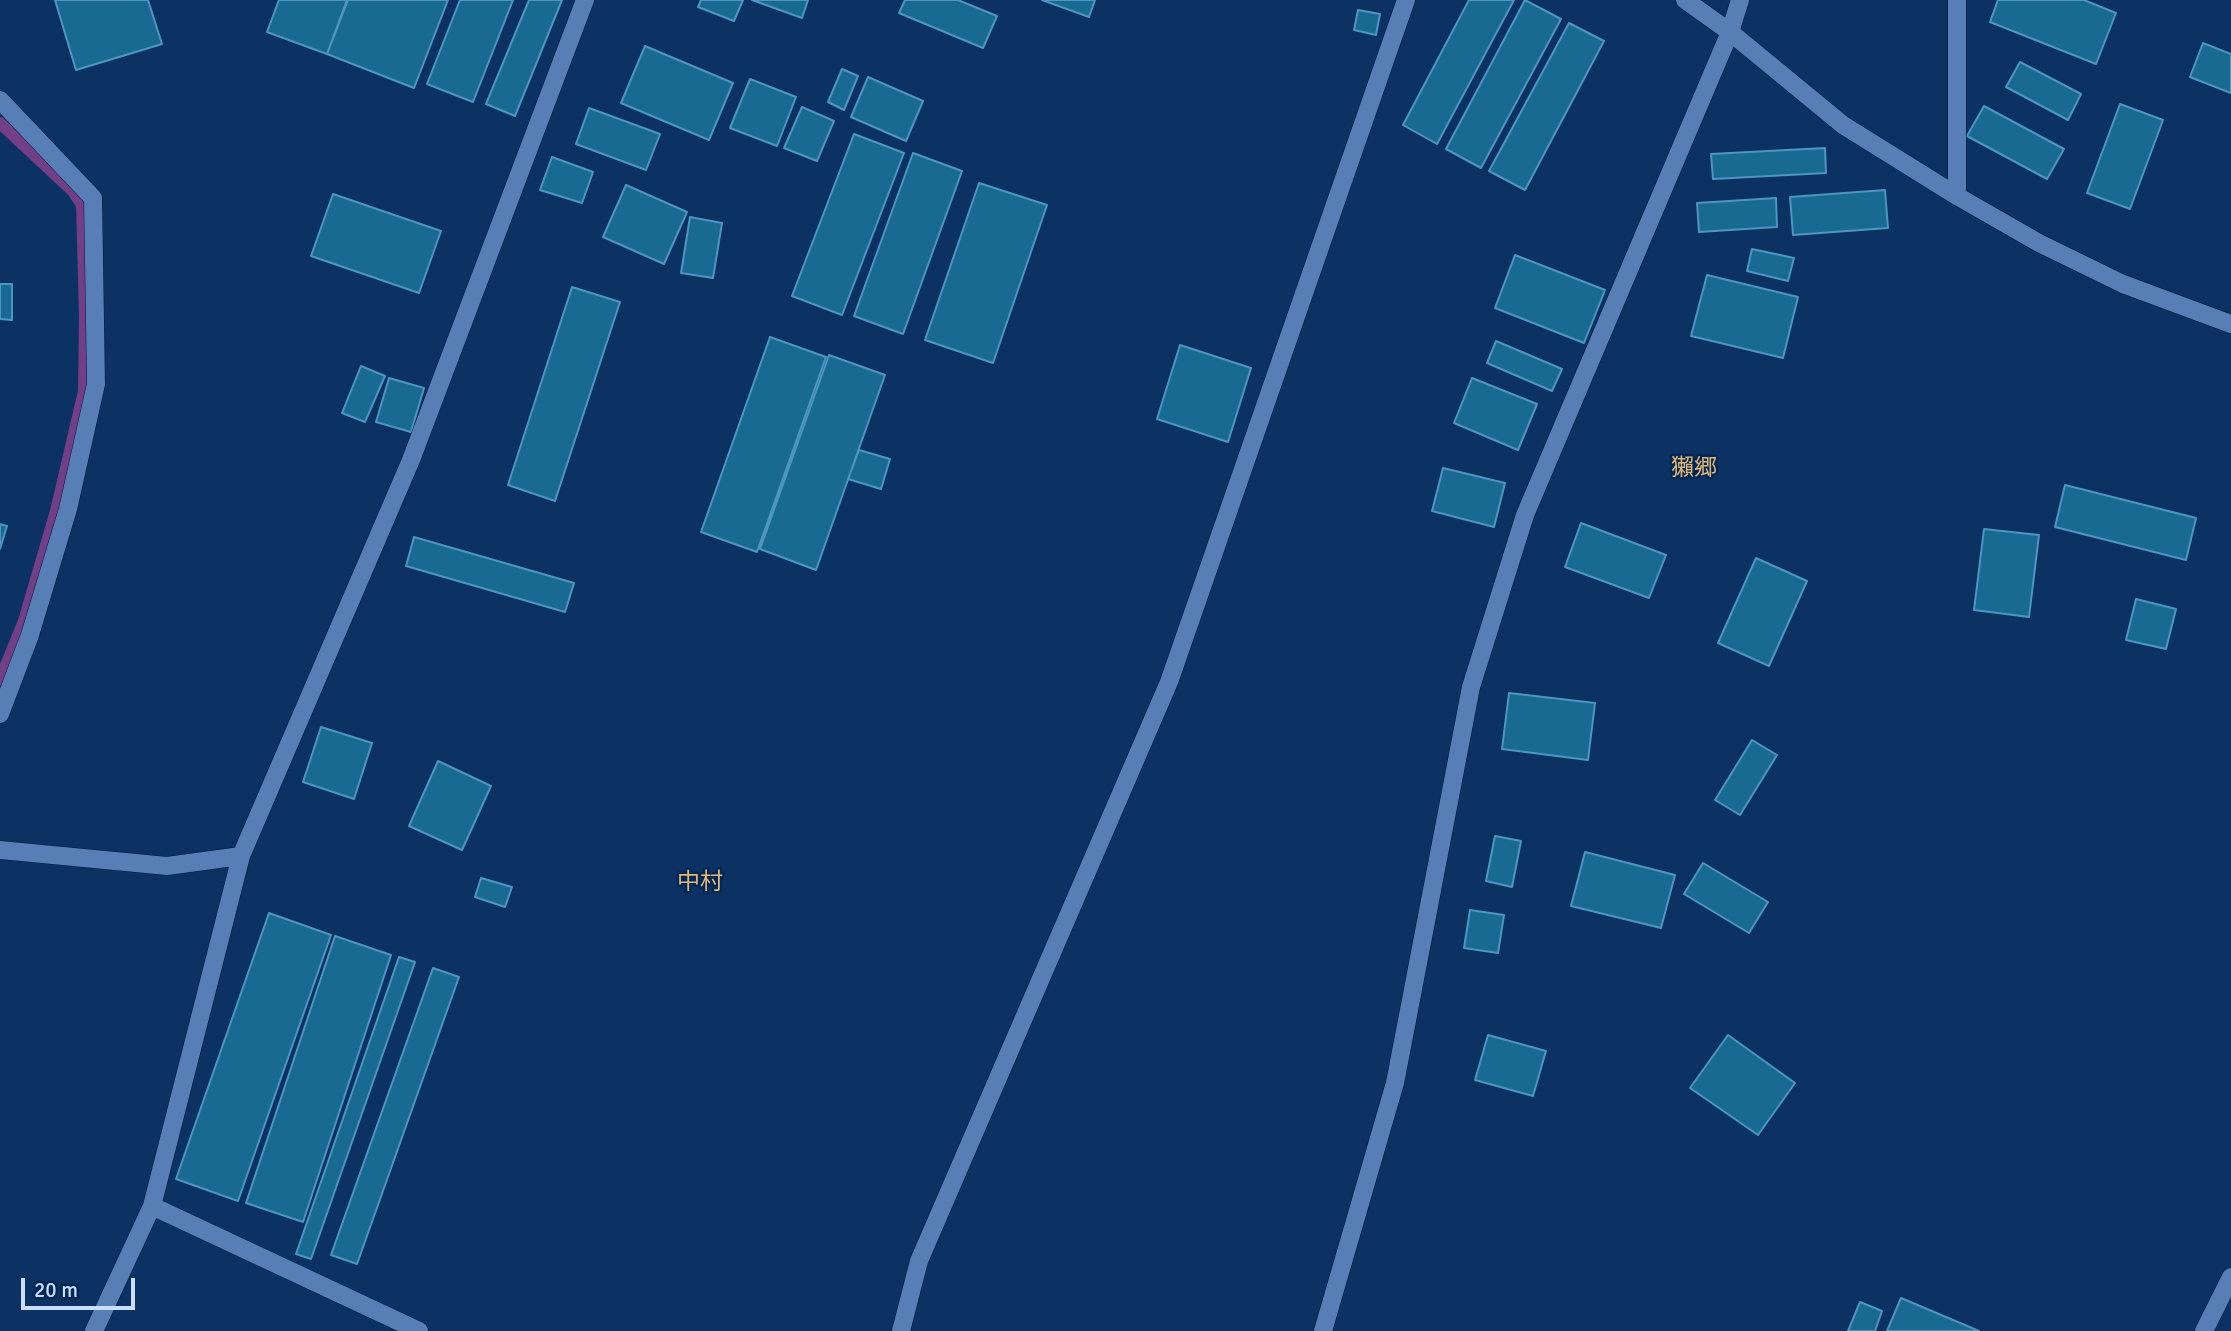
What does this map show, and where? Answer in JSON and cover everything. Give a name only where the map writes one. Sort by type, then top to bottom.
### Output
[{"type":"street","points":[[94,1331],[152,1206],[241,856],[411,460],[585,0]]},
{"type":"street","points":[[901,1331],[919,1261],[1169,681],[1406,0]]},
{"type":"street","points":[[1685,0],[1730,32],[1843,125],[1957,197],[2039,243],[2123,284],[2231,324]]},
{"type":"street","points":[[1323,1331],[1395,1083],[1471,687],[1525,515],[1730,32],[1740,0]]},
{"type":"street","points":[[1957,0],[1957,197]]},
{"type":"street","points":[[0,100],[93,198],[96,384],[68,509],[30,635],[0,714]]},
{"type":"street","points":[[0,850],[167,866],[241,856]]},
{"type":"street","points":[[152,1206],[418,1331]]},
{"type":"street","points":[[2204,1331],[2231,1278]]},
{"type":"building","points":[[55,0],[148,0],[162,44],[76,70]]},
{"type":"building","points":[[279,0],[347,0],[327,54],[267,32]]},
{"type":"building","points":[[348,0],[448,0],[414,88],[327,54]]},
{"type":"building","points":[[460,0],[513,0],[473,102],[427,84]]},
{"type":"building","points":[[529,0],[562,0],[515,116],[486,104]]},
{"type":"building","points":[[701,0],[743,0],[734,21],[698,7]]},
{"type":"building","points":[[752,0],[808,0],[802,18]]},
{"type":"building","points":[[905,0],[958,0],[997,16],[983,48],[899,13]]},
{"type":"building","points":[[1042,0],[1095,0],[1089,17]]},
{"type":"building","points":[[1469,0],[1514,0],[1437,144],[1403,125]]},
{"type":"building","points":[[1525,0],[1561,19],[1481,168],[1446,149]]},
{"type":"building","points":[[1998,0],[2084,0],[2116,13],[2096,64],[1990,22]]},
{"type":"building","points":[[1358,10],[1380,14],[1376,35],[1354,30]]},
{"type":"building","points":[[1569,23],[1604,41],[1525,190],[1489,171]]},
{"type":"building","points":[[2203,43],[2231,54],[2231,93],[2190,77]]},
{"type":"building","points":[[645,46],[733,83],[709,140],[621,103]]},
{"type":"building","points":[[2020,62],[2081,94],[2068,120],[2006,87]]},
{"type":"building","points":[[842,69],[858,76],[844,110],[828,102]]},
{"type":"building","points":[[868,77],[923,101],[906,141],[851,117]]},
{"type":"building","points":[[750,79],[796,97],[777,146],[730,128]]},
{"type":"building","points":[[2120,104],[2163,120],[2130,209],[2087,193]]},
{"type":"building","points":[[1984,106],[2064,149],[2047,179],[1967,136]]},
{"type":"building","points":[[802,107],[834,121],[817,161],[784,148]]},
{"type":"building","points":[[589,108],[660,134],[646,170],[576,144]]},
{"type":"building","points":[[854,134],[904,153],[842,315],[792,296]]},
{"type":"building","points":[[1825,148],[1826,173],[1713,179],[1711,154]]},
{"type":"building","points":[[913,153],[962,171],[903,334],[854,316]]},
{"type":"building","points":[[552,157],[593,172],[582,203],[540,190]]},
{"type":"building","points":[[979,183],[1047,205],[993,363],[925,340]]},
{"type":"building","points":[[626,185],[687,212],[664,264],[603,237]]},
{"type":"building","points":[[1885,190],[1888,228],[1793,235],[1790,197]]},
{"type":"building","points":[[333,194],[441,231],[419,293],[311,256]]},
{"type":"building","points":[[1776,198],[1777,227],[1699,232],[1697,203]]},
{"type":"building","points":[[690,217],[722,223],[713,278],[681,273]]},
{"type":"building","points":[[1752,249],[1794,258],[1788,281],[1747,271]]},
{"type":"building","points":[[1515,255],[1605,290],[1584,343],[1495,308]]},
{"type":"building","points":[[1707,275],[1798,297],[1783,358],[1691,336]]},
{"type":"building","points":[[0,284],[12,284],[12,320],[0,319]]},
{"type":"building","points":[[572,287],[620,302],[555,501],[508,485]]},
{"type":"building","points":[[770,337],[826,357],[757,552],[701,532]]},
{"type":"building","points":[[1496,341],[1562,369],[1552,391],[1487,363]]},
{"type":"building","points":[[1180,345],[1251,368],[1228,442],[1157,419]]},
{"type":"building","points":[[829,355],[885,375],[816,570],[760,549]]},
{"type":"building","points":[[361,366],[385,376],[365,422],[342,413]]},
{"type":"building","points":[[389,378],[424,388],[411,432],[376,422]]},
{"type":"building","points":[[1472,378],[1537,404],[1518,450],[1454,423]]},
{"type":"building","points":[[859,450],[890,459],[881,489],[848,479]]},
{"type":"building","points":[[1443,468],[1505,483],[1494,527],[1432,511]]},
{"type":"building","points":[[2065,485],[2196,518],[2186,560],[2055,527]]},
{"type":"building","points":[[1581,523],[1666,555],[1649,598],[1565,567]]},
{"type":"building","points":[[0,524],[7,526],[0,549]]},
{"type":"building","points":[[1984,529],[2039,535],[2029,617],[1974,610]]},
{"type":"building","points":[[414,537],[574,583],[565,612],[406,566]]},
{"type":"building","points":[[1756,558],[1807,581],[1769,666],[1718,643]]},
{"type":"building","points":[[2136,599],[2176,609],[2166,649],[2126,640]]},
{"type":"building","points":[[1509,693],[1595,703],[1588,760],[1502,749]]},
{"type":"building","points":[[321,727],[372,743],[354,799],[303,782]]},
{"type":"building","points":[[1752,740],[1777,755],[1740,815],[1715,800]]},
{"type":"building","points":[[438,761],[491,786],[462,850],[409,826]]},
{"type":"building","points":[[1495,836],[1521,841],[1512,887],[1486,881]]},
{"type":"building","points":[[1585,852],[1675,875],[1661,928],[1571,906]]},
{"type":"building","points":[[1703,863],[1768,902],[1749,933],[1684,894]]},
{"type":"building","points":[[481,878],[512,887],[505,907],[475,897]]},
{"type":"building","points":[[1470,910],[1504,915],[1498,953],[1464,948]]},
{"type":"building","points":[[269,913],[331,935],[238,1201],[176,1179]]},
{"type":"building","points":[[335,936],[391,955],[303,1222],[246,1203]]},
{"type":"building","points":[[399,957],[415,962],[311,1259],[296,1254]]},
{"type":"building","points":[[433,968],[459,977],[357,1264],[331,1255]]},
{"type":"building","points":[[1488,1035],[1546,1051],[1533,1096],[1475,1080]]},
{"type":"building","points":[[1728,1035],[1795,1083],[1758,1135],[1690,1088]]},
{"type":"building","points":[[1901,1298],[1979,1331],[1887,1331]]},
{"type":"building","points":[[1860,1302],[1882,1311],[1875,1331],[1848,1331]]},
{"type":"waterway","points":[[0,123],[73,191],[82,205],[85,316],[84,391],[56,511],[24,621],[0,680]]},
{"type":"district","name":"獺郷","points":[[1694,469]]},
{"type":"district","name":"中村","points":[[700,883]]}]
